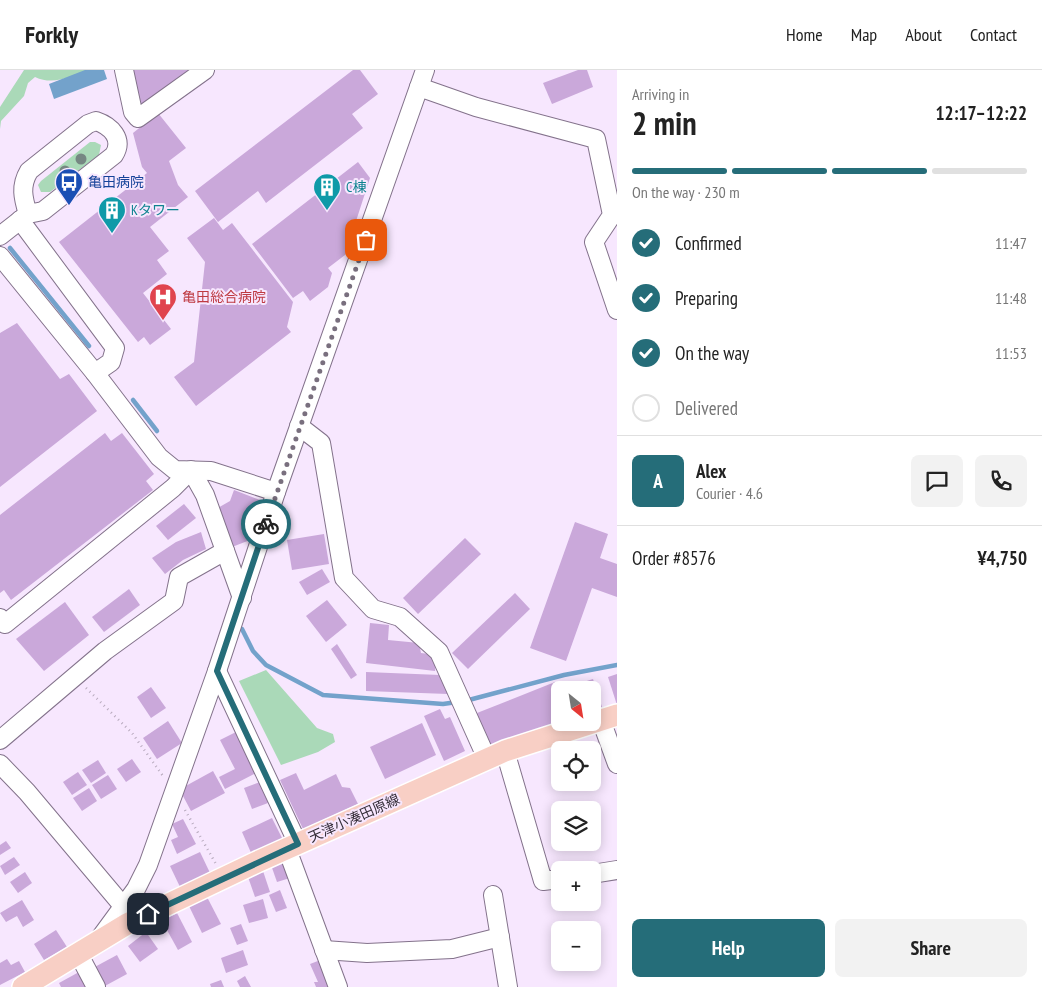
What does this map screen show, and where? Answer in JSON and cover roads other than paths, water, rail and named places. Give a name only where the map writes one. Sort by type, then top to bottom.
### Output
[{"type":"main road","name":"天津小湊田原線","points":[[23,987],[160,907],[292,846],[496,755],[609,718]]},
{"type":"street","points":[[124,70],[133,112],[138,118],[205,70]]},
{"type":"street","points":[[97,943],[136,889],[148,865],[173,789],[217,671],[276,492],[425,70]]},
{"type":"street","points":[[419,87],[476,107],[596,139],[612,215],[594,242],[617,310]]},
{"type":"street","points":[[0,236],[24,217],[43,211],[114,155],[117,139],[111,130],[96,121],[88,124],[29,171],[22,197],[24,217],[115,348],[111,362],[95,373]]},
{"type":"street","points":[[2,261],[95,373],[159,457],[175,470],[211,471],[276,492]]},
{"type":"street","points":[[299,426],[321,443],[344,578],[373,609],[400,617],[439,652],[461,700],[496,755],[543,882],[551,881]]},
{"type":"street","points":[[191,470],[205,495],[224,551],[238,609]]},
{"type":"street","points":[[0,618],[5,624],[173,488],[191,470]]},
{"type":"street","points":[[0,740],[105,651],[174,601],[179,577],[224,551]]},
{"type":"street","points":[[217,671],[292,846],[324,950],[338,987]]},
{"type":"street","points":[[609,718],[617,764]]},
{"type":"street","points":[[0,764],[27,792],[123,906]]},
{"type":"street","points":[[601,873],[617,870]]},
{"type":"street","points":[[493,895],[508,987]]},
{"type":"street","points":[[324,950],[367,953],[452,949],[500,937]]},
{"type":"street","points":[[78,954],[96,987]]},
{"type":"water","points":[[85,70],[104,70],[107,79],[54,99],[49,84]]},
{"type":"waterway","points":[[10,248],[89,346]]},
{"type":"waterway","points":[[133,400],[157,431]]},
{"type":"waterway","points":[[242,629],[253,651],[266,665],[323,695],[443,704],[457,702]]},
{"type":"waterway","points":[[465,701],[564,675],[617,665]]},
{"type":"place","name":"亀田病院","points":[[69,206]]},
{"type":"place","name":"C棟","points":[[327,211]]},
{"type":"place","name":"Kタワー","points":[[112,234]]},
{"type":"place","name":"亀田総合病院","points":[[163,321]]}]
